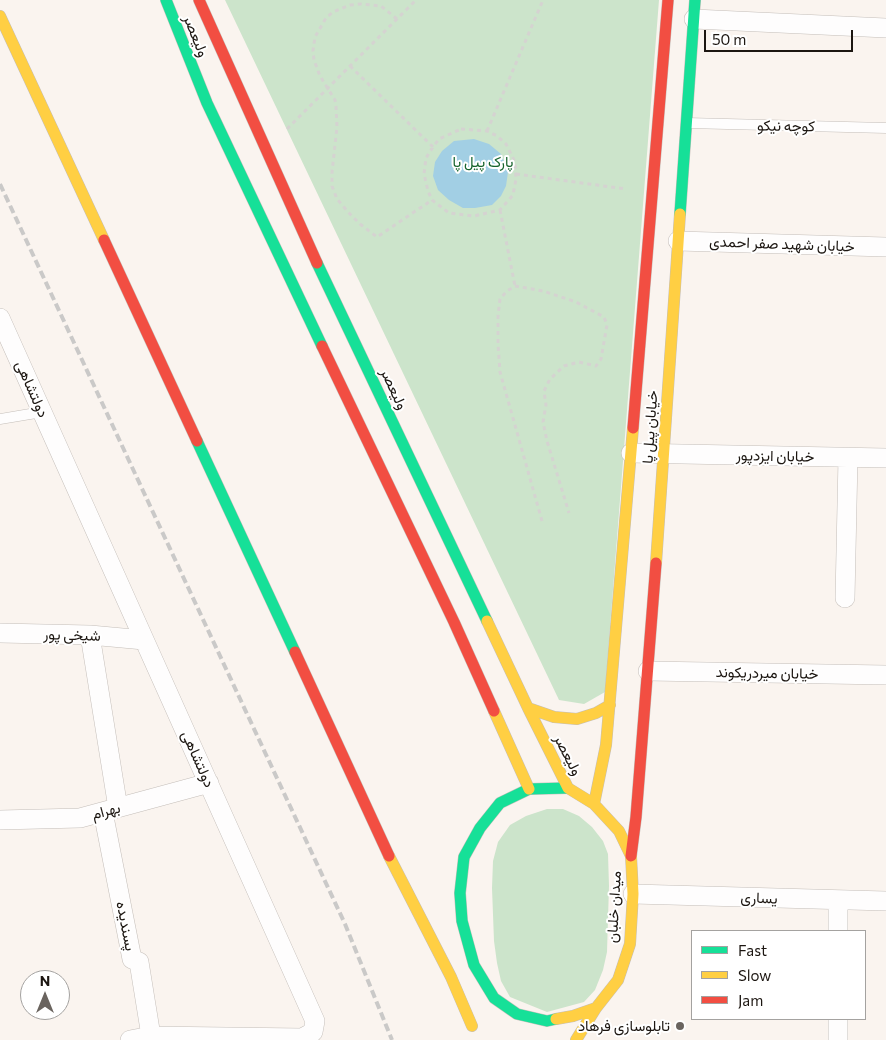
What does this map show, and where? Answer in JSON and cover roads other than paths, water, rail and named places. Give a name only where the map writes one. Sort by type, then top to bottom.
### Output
[{"type":"street","name":"ولیعصر","points":[[166,0],[207,103],[454,622],[530,789]]},
{"type":"street","name":"ولیعصر","points":[[199,0],[302,231],[528,708],[568,788]]},
{"type":"street","name":"خیابان پیل پا","points":[[594,804],[606,745],[610,705],[668,0]]},
{"type":"street","name":"خیابان پیل پا","points":[[631,856],[648,671],[695,0]]},
{"type":"street","points":[[0,16],[390,857],[474,1022],[475,1040]]},
{"type":"street","points":[[694,19],[886,28]]},
{"type":"street","name":"خیابان شهید صفر احمدی","points":[[678,241],[886,247]]},
{"type":"street","name":"دولتشاهی","points":[[0,318],[315,1021],[313,1032],[302,1038],[152,1036],[130,1040]]},
{"type":"street","name":"خیابان ایزدپور","points":[[631,453],[886,458]]},
{"type":"street","points":[[845,598],[848,458]]},
{"type":"street","name":"شیخی پور","points":[[0,633],[90,635],[144,640]]},
{"type":"street","name":"پسندیده","points":[[90,635],[111,810],[132,959],[139,962],[152,1036]]},
{"type":"street","name":"خیابان میردریکوند","points":[[648,671],[886,675]]},
{"type":"street","points":[[528,708],[554,717],[577,719],[596,713],[610,705]]},
{"type":"street","name":"بهرام","points":[[0,820],[80,818],[209,783]]},
{"type":"street","points":[[568,788],[530,789],[500,803],[480,828],[464,857],[460,893],[462,921],[474,965],[491,1001],[517,1014],[547,1021],[573,1016],[596,1008]]},
{"type":"street","name":"میدان خلبان","points":[[568,788],[594,804],[618,831],[631,856],[633,894],[630,944],[618,980],[596,1008],[576,1040]]},
{"type":"street","name":"یساری","points":[[633,894],[886,901]]},
{"type":"street","points":[[838,900],[838,930]]},
{"type":"street","points":[[838,1020],[838,1040]]},
{"type":"lane","name":"کوچه نیکو","points":[[686,123],[886,128]]},
{"type":"lane","points":[[0,419],[42,412]]},
{"type":"water","points":[[474,139],[489,144],[501,154],[508,172],[506,186],[501,196],[492,205],[463,208],[449,200],[438,190],[433,176],[435,162],[442,151],[454,141]]},
{"type":"railway","points":[[0,184],[345,924],[392,1040]]},
{"type":"place","name":"تابلوسازی فرهاد","points":[[680,1026]]},
{"type":"park label","name":"پارک پیل پا","points":[[483,162]]}]
